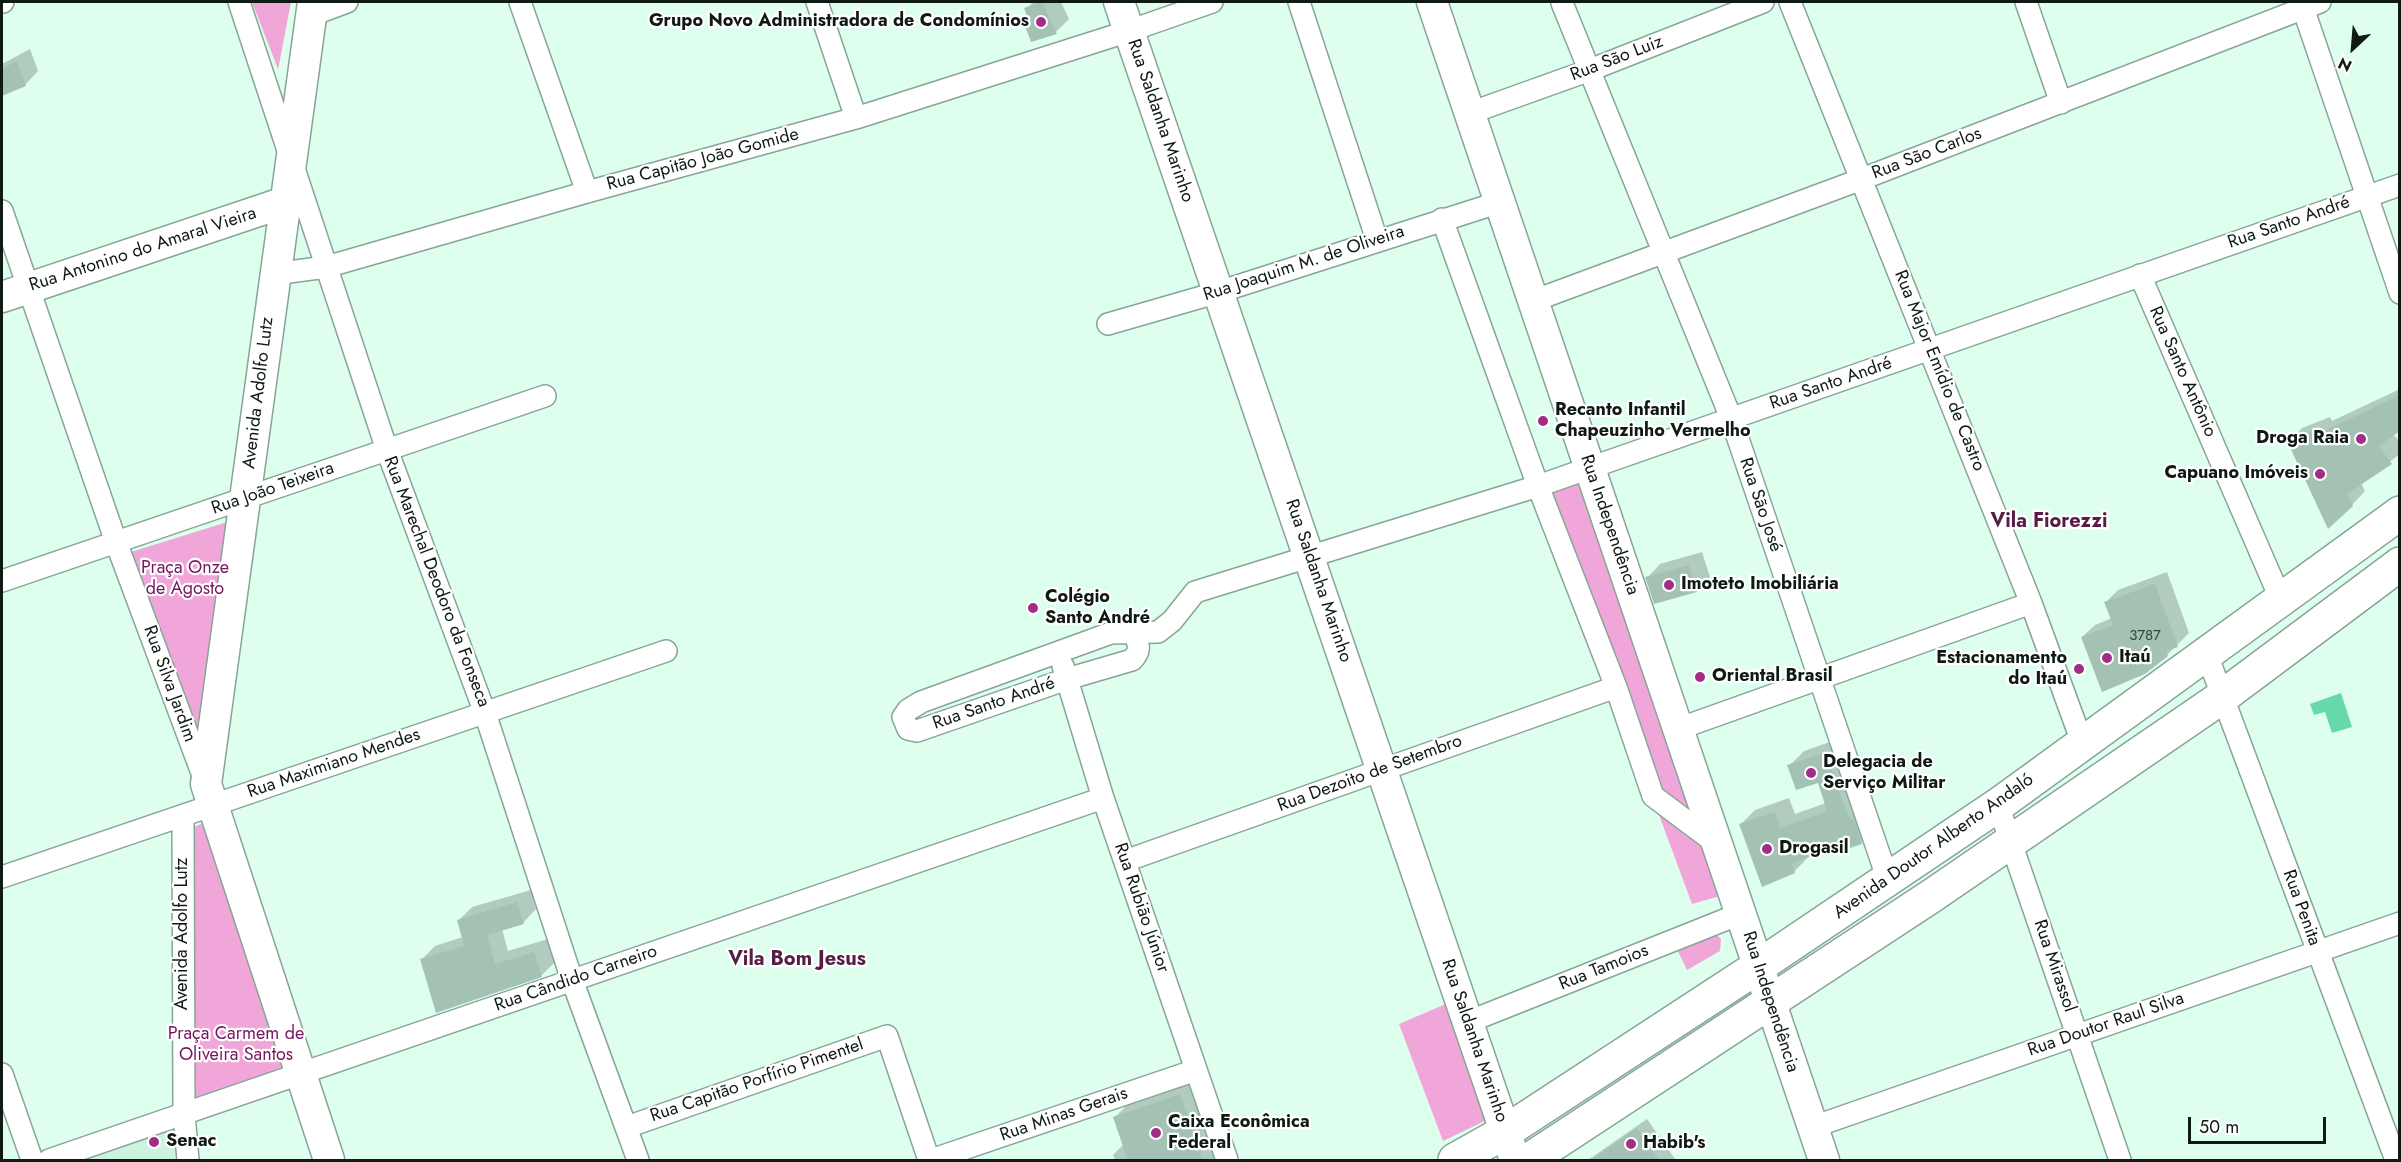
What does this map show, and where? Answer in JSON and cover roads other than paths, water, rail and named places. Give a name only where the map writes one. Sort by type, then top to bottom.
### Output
[{"type":"main road","name":"Avenida Doutor Alberto Andaló","points":[[1455,1161],[1510,1146],[1759,966],[1998,805],[2400,513]]},
{"type":"main road","name":"Avenida Doutor Alberto Andaló","points":[[1529,1161],[2011,841],[2222,697],[2400,564]]},
{"type":"street","name":"Rua Marechal Deodoro da Fonseca","points":[[239,2],[387,450],[485,713],[572,980],[638,1161]]},
{"type":"street","points":[[312,8],[346,2]]},
{"type":"street","points":[[520,2],[587,192]]},
{"type":"street","points":[[817,2],[856,118]]},
{"type":"street","name":"Rua Saldanha Marinho","points":[[1119,2],[1510,1146]]},
{"type":"street","name":"Rua Capitão João Gomide","points":[[274,274],[326,267],[856,118],[1129,31],[1212,2]]},
{"type":"street","points":[[1299,2],[1377,240]]},
{"type":"street","name":"Rua Independência","points":[[1432,2],[1824,1161]]},
{"type":"street","name":"Rua São Luiz","points":[[1470,113],[1590,70],[1763,2]]},
{"type":"street","name":"Rua Major Emídio de Castro","points":[[1790,2],[2031,603],[2082,742]]},
{"type":"street","points":[[2026,2],[2061,103]]},
{"type":"street","name":"Rua São José","points":[[1562,3],[1731,418],[1887,880]]},
{"type":"street","points":[[2308,4],[2365,196],[2400,293]]},
{"type":"street","name":"Rua São Carlos","points":[[1533,301],[2061,103],[2308,4]]},
{"type":"street","name":"Avenida Adolfo Lutz","points":[[210,795],[274,274],[292,165],[312,8]]},
{"type":"street","name":"Rua Santo André","points":[[1135,634],[1139,647],[1138,654],[1132,660],[1067,679],[917,731],[908,729],[903,717],[908,710],[921,702],[1060,654],[1111,633],[1158,632],[1172,621],[1195,592],[1538,486],[2400,185]]},
{"type":"street","name":"Rua Antonino do Amaral Vieira","points":[[15,292],[285,202]]},
{"type":"street","name":"Rua Joaquim M. de Oliveira","points":[[1108,324],[1219,292],[1500,202]]},
{"type":"street","name":"Rua Silva Jardim","points":[[2,211],[15,292],[116,542],[210,795],[329,1161]]},
{"type":"street","points":[[1442,219],[1538,486],[1616,687],[1653,796],[1717,844]]},
{"type":"street","name":"Rua Santo Antônio","points":[[2140,275],[2281,600]]},
{"type":"street","name":"Rua João Teixeira","points":[[2,581],[545,396]]},
{"type":"street","points":[[1678,729],[2031,603]]},
{"type":"street","name":"Rua Maximiano Mendes","points":[[2,878],[183,816],[210,795],[485,713],[666,651]]},
{"type":"street","name":"Rua Rubião Júnior","points":[[1060,654],[1103,798],[1227,1161]]},
{"type":"street","name":"Rua Penita","points":[[2207,655],[2396,1161]]},
{"type":"street","points":[[1023,666],[1032,691]]},
{"type":"street","points":[[974,683],[981,709]]},
{"type":"street","name":"Rua Dezoito de Setembro","points":[[1125,861],[1616,687]]},
{"type":"street","name":"Rua Cândido Carneiro","points":[[49,1161],[1103,798]]},
{"type":"street","name":"Rua Mirassol","points":[[1998,805],[2120,1161]]},
{"type":"street","name":"Avenida Adolfo Lutz","points":[[183,816],[184,1114],[188,1161]]},
{"type":"street","name":"Rua Tamoios","points":[[1468,1022],[1727,920],[1742,918]]},
{"type":"street","name":"Rua Doutor Raul Silva","points":[[1813,1127],[2400,924]]},
{"type":"street","name":"Rua Capitão Porfírio Pimentel","points":[[627,1127],[886,1036],[930,1161]]},
{"type":"street","name":"Rua Minas Gerais","points":[[930,1161],[1196,1070]]},
{"type":"street","points":[[2,1074],[32,1161]]},
{"type":"place","name":"Grupo Novo Administradora de Condomínios","points":[[1041,22]]},
{"type":"place","name":"Recanto Infantil Chapeuzinho Vermelho","points":[[1543,421]]},
{"type":"place","name":"Droga Raia","points":[[2361,439]]},
{"type":"place","name":"Capuano Imóveis","points":[[2320,474]]},
{"type":"place","name":"Imoteto Imobiliária","points":[[1669,585]]},
{"type":"place","name":"Colégio Santo André","points":[[1033,608]]},
{"type":"place","name":"Itaú","points":[[2107,658]]},
{"type":"place","name":"Estacionamento do Itaú","points":[[2079,669]]},
{"type":"place","name":"Oriental Brasil","points":[[1700,677]]},
{"type":"place","name":"Delegacia de Serviço Militar","points":[[1811,773]]},
{"type":"place","name":"Drogasil","points":[[1767,849]]},
{"type":"place","name":"Caixa Econômica Federal","points":[[1156,1133]]},
{"type":"place","name":"Senac","points":[[154,1142]]},
{"type":"place","name":"Habib's","points":[[1631,1144]]},
{"type":"district","name":"Vila Fiorezzi","points":[[2049,522]]},
{"type":"district","name":"Vila Bom Jesus","points":[[797,960]]},
{"type":"park label","name":"Praça Onze de Agosto","points":[[185,579]]},
{"type":"park label","name":"Praça Carmem de Oliveira Santos","points":[[236,1045]]}]
